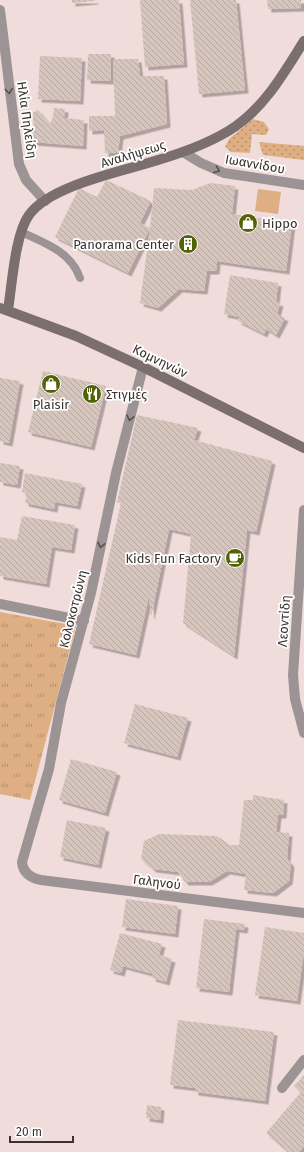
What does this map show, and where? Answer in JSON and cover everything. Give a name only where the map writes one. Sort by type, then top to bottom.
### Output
[{"type":"street","name":"Ηλία Πηλείδη","points":[[0,10],[19,164],[26,180],[45,201]]},
{"type":"street","name":"Αναλήψεως","points":[[4,309],[22,232],[28,216],[45,201],[80,184],[183,152],[217,137],[244,119],[272,88],[304,41]]},
{"type":"street","name":"Ιωαννίδου","points":[[183,152],[201,163],[224,173],[304,185]]},
{"type":"street","name":"Κομνηνών","points":[[4,309],[76,336],[143,367],[304,448]]},
{"type":"street","name":"Κολοκοτρώνη","points":[[24,857],[49,769],[61,704],[84,621],[116,473],[143,367]]},
{"type":"street","name":"Λεοντίδη","points":[[304,510],[296,630],[294,687],[304,734]]},
{"type":"street","points":[[0,604],[84,621]]},
{"type":"street","points":[[296,630],[304,622]]},
{"type":"street","name":"Γαληνού","points":[[24,857],[22,867],[32,878],[304,914]]},
{"type":"street","points":[[282,1088],[304,1060]]},
{"type":"lane","points":[[22,232],[54,247],[76,267],[80,278]]},
{"type":"green space","points":[[253,119],[264,122],[269,129],[266,135],[252,134],[250,153],[231,152],[225,147],[229,139]]},
{"type":"green space","points":[[259,142],[304,146],[304,160],[263,155]]},
{"type":"green space","points":[[258,189],[281,192],[278,214],[255,211]]},
{"type":"green space","points":[[0,612],[76,626],[30,800],[0,794]]},
{"type":"building","points":[[72,0],[95,0],[95,1],[72,3]]},
{"type":"building","points":[[140,0],[179,0],[184,64],[145,67]]},
{"type":"building","points":[[190,0],[236,0],[245,90],[199,94]]},
{"type":"building","points":[[267,0],[301,0],[301,8],[268,9]]},
{"type":"building","points":[[88,54],[111,54],[111,81],[87,80]]},
{"type":"building","points":[[40,56],[82,58],[80,101],[38,99]]},
{"type":"building","points":[[113,59],[138,59],[140,76],[164,76],[167,124],[120,136],[118,153],[105,153],[104,130],[89,131],[89,116],[115,116]]},
{"type":"building","points":[[54,108],[65,109],[64,118],[84,120],[83,146],[32,142],[34,124],[31,114],[38,110],[50,124],[53,117]]},
{"type":"building","points":[[106,180],[151,201],[140,223],[150,228],[128,273],[55,237],[79,188],[97,197]]},
{"type":"building","name":"Panorama Center","points":[[210,183],[235,186],[232,214],[292,223],[286,271],[217,261],[216,271],[207,271],[204,291],[179,289],[158,308],[140,303],[154,188],[192,190]]},
{"type":"building","points":[[230,275],[278,283],[276,302],[280,303],[277,314],[285,318],[276,335],[266,329],[264,334],[238,321],[239,317],[224,314]]},
{"type":"building","points":[[43,371],[106,386],[91,447],[28,432]]},
{"type":"building","points":[[0,378],[20,381],[9,443],[0,441]]},
{"type":"building","points":[[137,415],[198,428],[194,440],[272,461],[256,532],[247,530],[234,656],[183,623],[191,534],[169,529],[151,617],[149,596],[136,655],[89,644],[121,503],[117,502]]},
{"type":"building","points":[[0,463],[20,466],[17,485],[0,482]]},
{"type":"building","points":[[25,473],[82,484],[77,506],[55,502],[54,509],[25,503],[27,493],[22,492]]},
{"type":"building","points":[[22,516],[75,525],[71,550],[52,547],[46,584],[0,576],[0,537],[17,540]]},
{"type":"building","points":[[135,704],[188,718],[177,757],[124,743]]},
{"type":"building","points":[[71,759],[117,772],[105,813],[59,800]]},
{"type":"building","points":[[253,795],[284,800],[283,815],[278,815],[276,832],[289,833],[287,859],[291,864],[289,881],[273,893],[244,890],[246,874],[227,871],[209,882],[185,882],[178,872],[153,869],[141,859],[144,841],[159,834],[217,836],[230,845],[239,845],[244,800],[253,800]]},
{"type":"building","points":[[67,820],[106,828],[98,865],[60,857]]},
{"type":"building","points":[[126,899],[178,906],[175,934],[122,927]]},
{"type":"building","points":[[204,919],[245,924],[244,930],[236,929],[229,992],[196,988]]},
{"type":"building","points":[[265,927],[304,933],[304,952],[297,1001],[255,995]]},
{"type":"building","points":[[120,933],[162,944],[159,955],[172,959],[166,982],[152,978],[153,974],[123,966],[121,973],[110,970]]},
{"type":"building","points":[[178,1020],[274,1032],[265,1101],[195,1092],[195,1088],[170,1085]]},
{"type":"building","points":[[304,1075],[304,1146],[299,1152],[288,1152],[266,1133],[301,1092],[294,1086]]},
{"type":"building","points":[[147,1105],[161,1107],[160,1120],[146,1118]]},
{"type":"place","name":"Hippo","points":[[248,223]]},
{"type":"place","name":"Panorama Center","points":[[188,244]]},
{"type":"place","name":"Plaisir","points":[[51,384]]},
{"type":"place","name":"Στιγμές","points":[[92,394]]},
{"type":"place","name":"Kids Fun Factory","points":[[235,558]]}]
